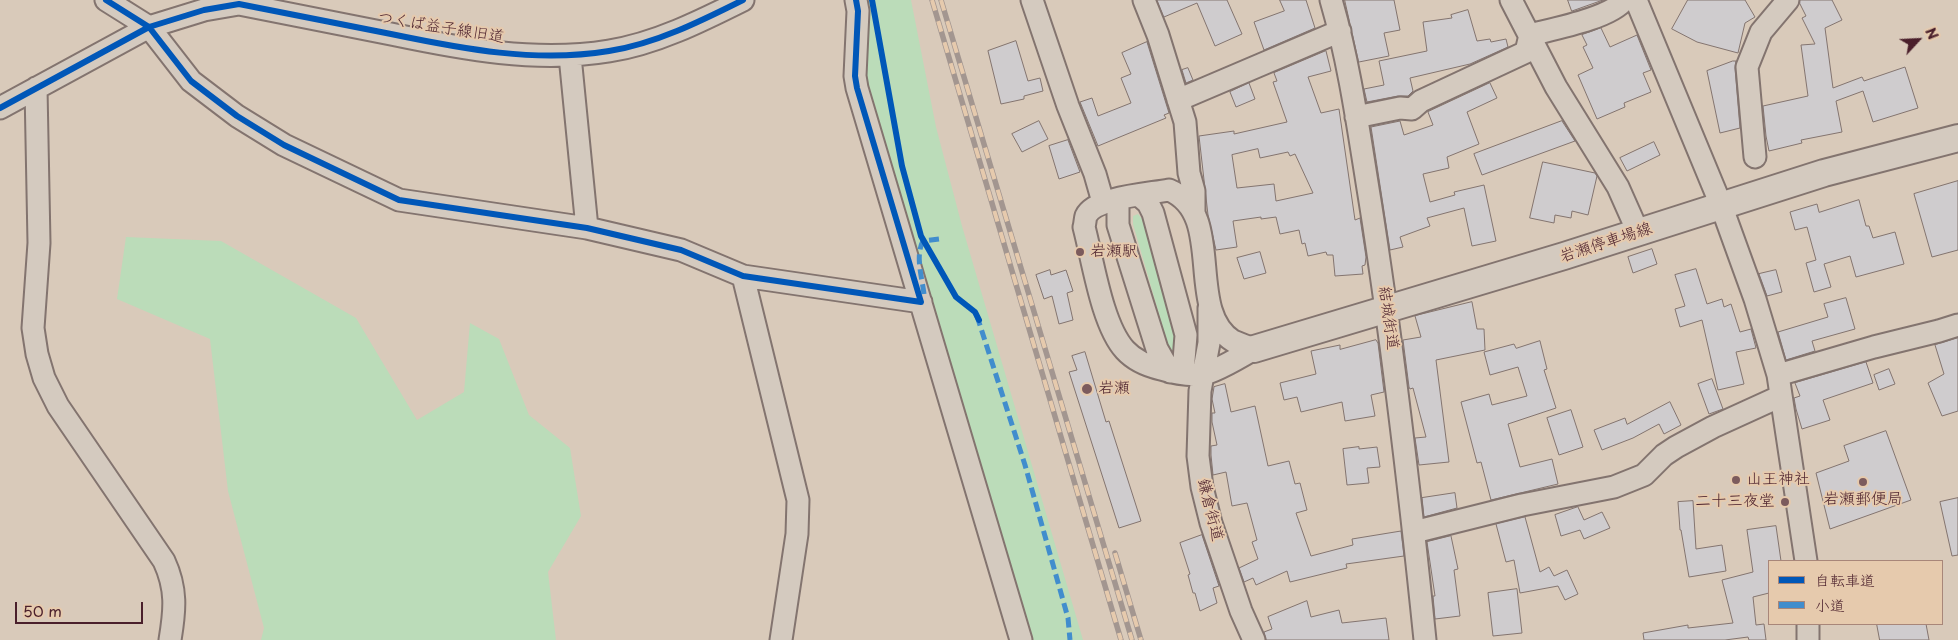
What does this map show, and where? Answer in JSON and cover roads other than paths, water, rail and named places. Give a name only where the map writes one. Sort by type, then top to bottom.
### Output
[{"type":"main road","name":"岩瀬停車場線","points":[[1254,349],[1564,256],[1824,173],[1958,138]]},
{"type":"street","points":[[106,0],[149,27],[191,82],[237,116],[284,145],[399,200],[587,228],[681,250],[742,276],[921,302]]},
{"type":"street","name":"つくば益子線旧道","points":[[0,108],[149,27],[238,2],[469,50],[570,56],[611,51],[655,39],[743,0]]},
{"type":"street","points":[[856,0],[858,11],[855,76],[857,88],[1021,640]]},
{"type":"street","points":[[1032,0],[1068,106],[1094,174],[1117,212],[1121,234],[1157,349],[1176,373]]},
{"type":"street","points":[[1144,0],[1158,35],[1185,122],[1189,173],[1194,191],[1194,211],[1202,244],[1209,302],[1222,330],[1233,340],[1254,349]]},
{"type":"street","name":"結城街道","points":[[1331,0],[1340,31],[1356,117],[1387,309],[1425,640]]},
{"type":"street","points":[[1511,0],[1556,86],[1618,187],[1638,232]]},
{"type":"street","points":[[1530,35],[1603,15],[1620,6],[1624,0]]},
{"type":"street","points":[[1636,0],[1721,205],[1755,299],[1780,386],[1806,560]]},
{"type":"street","points":[[1755,157],[1747,67],[1761,32],[1788,0]]},
{"type":"street","points":[[1178,100],[1340,31]]},
{"type":"street","points":[[1356,117],[1400,108],[1412,109],[1421,101],[1526,52],[1530,35]]},
{"type":"street","points":[[570,56],[587,228]]},
{"type":"street","points":[[36,88],[39,243],[33,328],[37,354],[44,378],[58,406],[171,576],[175,604],[170,640]]},
{"type":"street","points":[[1189,173],[1169,190],[1110,200],[1092,208],[1086,216],[1084,227],[1102,300],[1112,329],[1125,350],[1138,361],[1148,366],[1176,373],[1204,374],[1254,349]]},
{"type":"street","points":[[1169,190],[1186,200],[1194,211]]},
{"type":"street","points":[[1140,196],[1148,203],[1152,213],[1186,335],[1176,373]]},
{"type":"street","points":[[742,276],[798,500],[797,534],[781,640]]},
{"type":"street","name":"鎌倉街道","points":[[1209,302],[1209,343],[1200,392],[1198,447],[1202,487],[1211,523],[1241,611],[1254,640]]},
{"type":"street","points":[[1414,532],[1522,505],[1614,487],[1644,475],[1676,447],[1780,386],[1874,347],[1958,325]]},
{"type":"street","points":[[1808,625],[1808,640]]},
{"type":"railway","points":[[932,0],[1121,640]]},
{"type":"railway","points":[[941,0],[1132,640]]},
{"type":"railway","points":[[1115,553],[1141,640]]},
{"type":"place","name":"岩瀬駅","points":[[1080,252]]},
{"type":"place","name":"岩瀬","points":[[1087,389]]},
{"type":"place","name":"山王神社","points":[[1736,480]]},
{"type":"place","name":"岩瀬郵便局","points":[[1863,482]]},
{"type":"place","name":"二十三夜堂","points":[[1785,502]]}]
